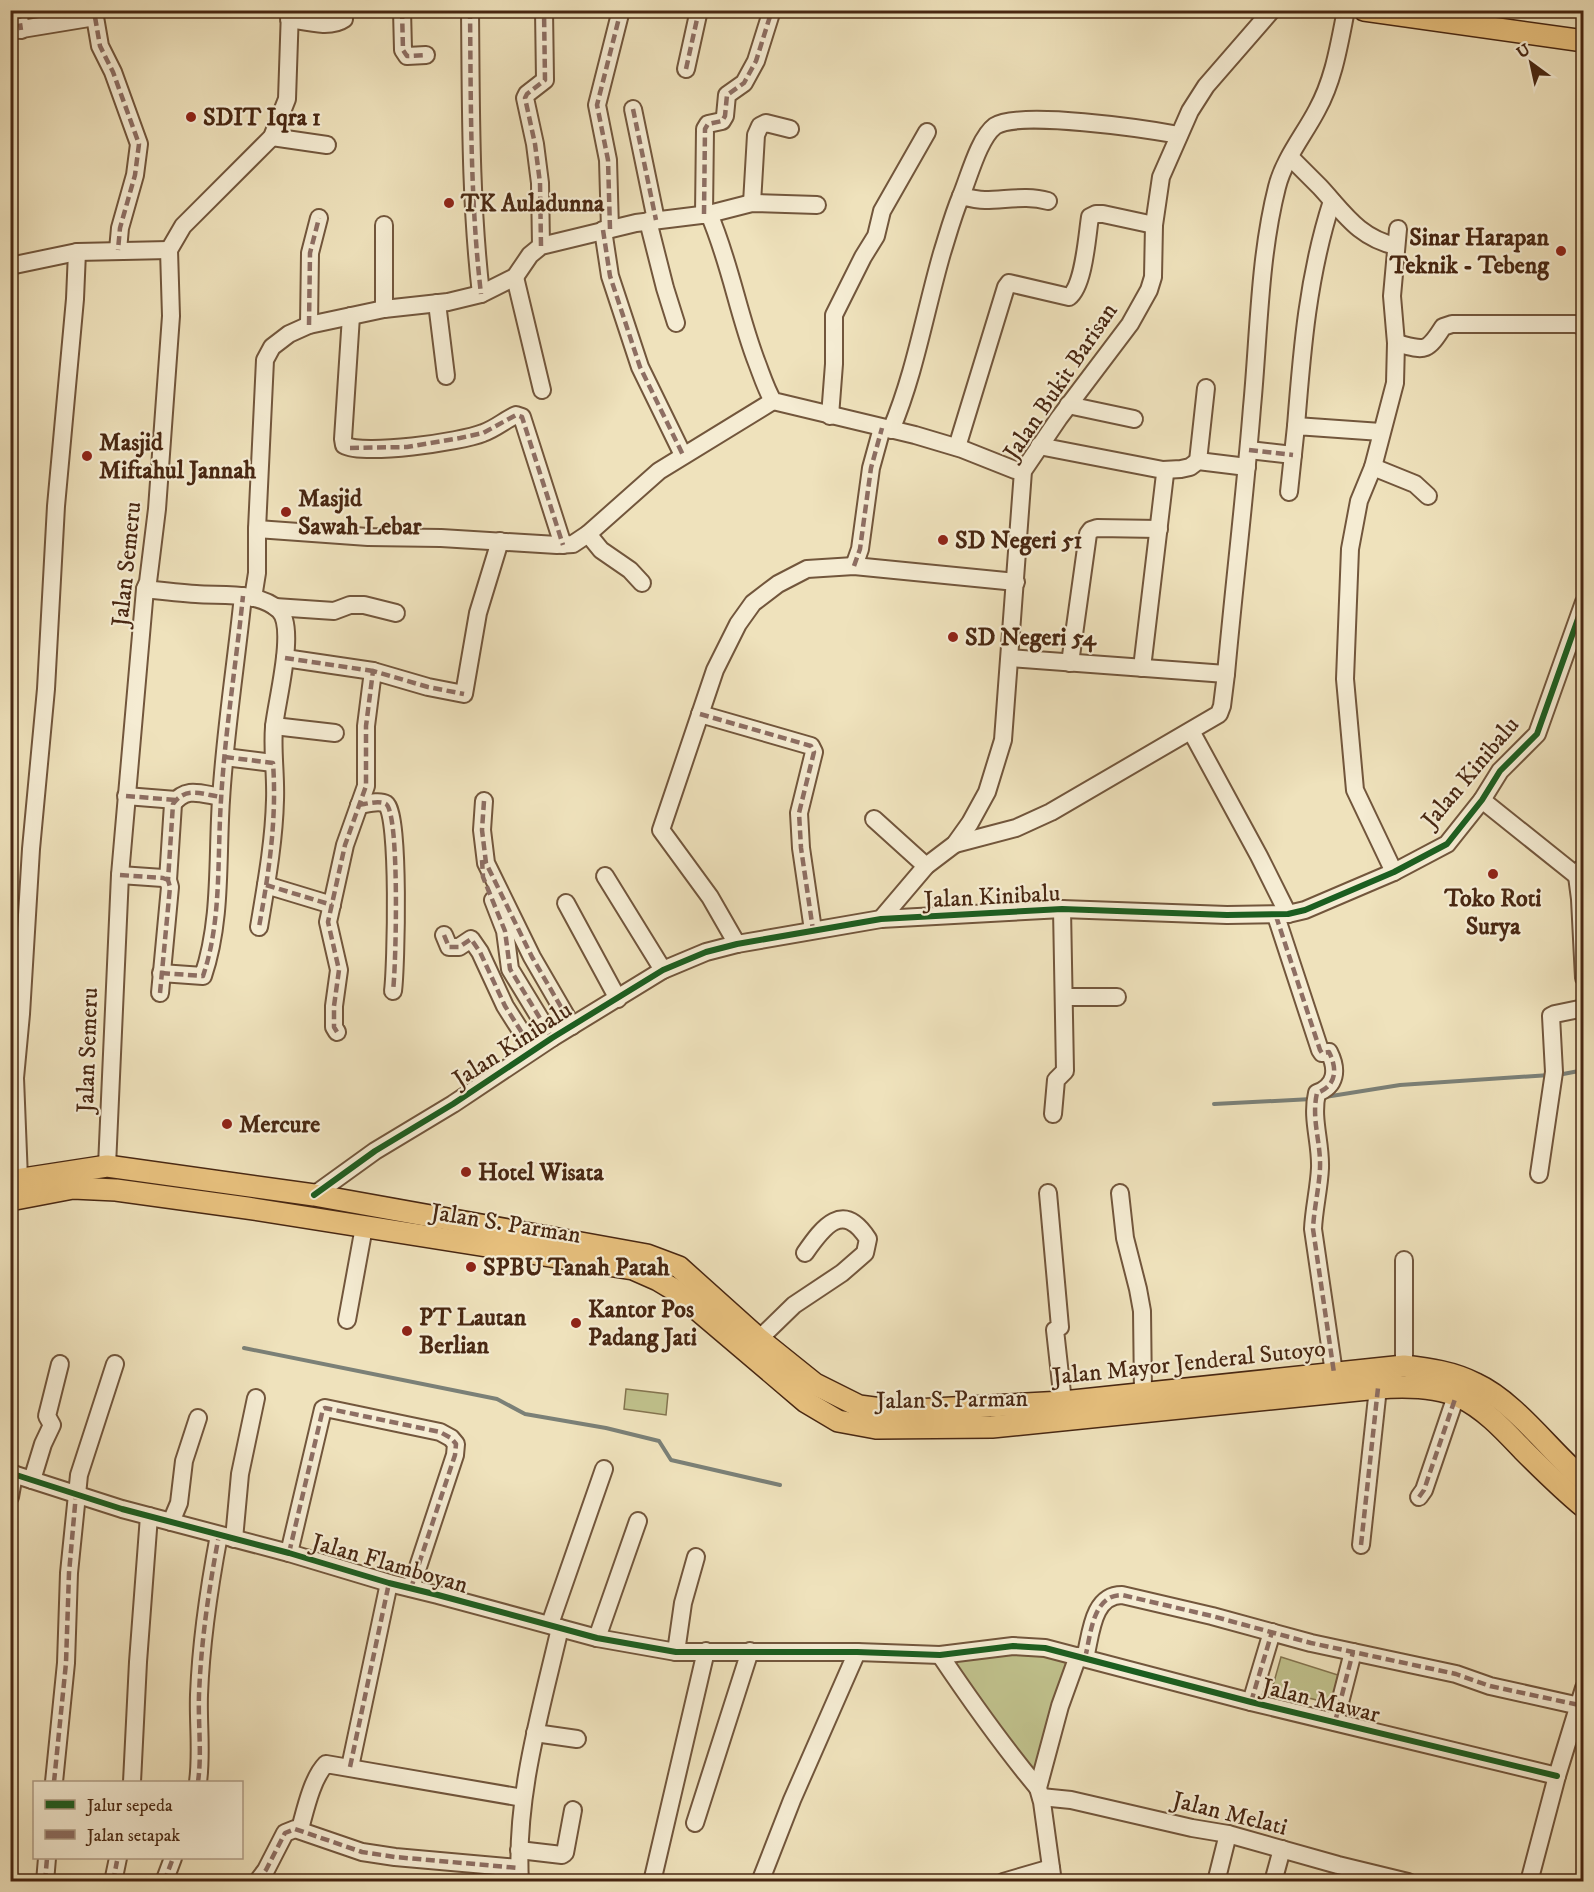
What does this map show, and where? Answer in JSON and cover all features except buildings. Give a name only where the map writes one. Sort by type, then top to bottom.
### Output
[{"type":"main road","points":[[1364,10],[1584,41]]},
{"type":"main road","name":"Jalan S. Parman","points":[[15,1180],[107,1166],[314,1195],[490,1226]]},
{"type":"main road","name":"Jalan S. Parman","points":[[10,1200],[73,1188],[116,1190],[633,1269],[673,1289],[806,1402],[838,1421],[876,1428],[992,1427],[1156,1399],[1395,1387],[1429,1389],[1456,1396],[1480,1408],[1559,1486],[1584,1507]]},
{"type":"main road","name":"Jalan Mayor Jenderal Sutoyo","points":[[490,1226],[661,1259],[679,1268],[759,1339],[815,1384],[859,1406],[896,1411],[1156,1399],[1334,1373],[1404,1366],[1455,1375],[1495,1394],[1584,1480]]},
{"type":"street","points":[[18,10],[16,30],[95,14],[100,46],[140,144],[135,175],[120,228],[118,250]]},
{"type":"street","points":[[10,266],[77,252],[169,250],[183,226],[272,137],[285,109],[290,15],[325,24],[344,20],[344,10]]},
{"type":"street","points":[[402,10],[403,50],[407,56],[426,55]]},
{"type":"street","points":[[470,10],[471,175],[481,294]]},
{"type":"street","points":[[541,246],[540,183],[535,144],[525,98],[527,93],[545,80],[544,10]]},
{"type":"street","points":[[621,10],[597,105],[608,160],[606,229],[610,276],[640,367],[683,455]]},
{"type":"street","points":[[686,69],[699,10]]},
{"type":"street","points":[[772,10],[756,61],[740,86],[727,95],[725,116],[722,121],[708,124],[705,129],[706,214],[721,240],[747,336],[773,401]]},
{"type":"street","name":"Jalan Bukit Barisan","points":[[881,919],[926,866],[955,844],[987,792],[997,766],[1003,740],[1023,471],[1068,405],[1130,324],[1149,290],[1153,278],[1154,225],[1161,177],[1179,135],[1190,111],[1206,86],[1272,10]]},
{"type":"street","points":[[955,844],[1016,828],[1051,812],[1219,714],[1226,674],[1248,459],[1267,242],[1278,184],[1290,157],[1327,90],[1334,69],[1346,10]]},
{"type":"street","points":[[633,109],[665,288],[676,323]]},
{"type":"street","points":[[854,566],[860,549],[871,468],[886,429],[905,397],[955,210],[986,136],[995,127],[1008,120],[1085,123],[1179,135]]},
{"type":"street","points":[[752,203],[756,135],[760,126],[766,123],[790,129]]},
{"type":"street","points":[[830,416],[836,309],[876,236],[887,202],[927,132]]},
{"type":"street","points":[[272,137],[327,145]]},
{"type":"street","points":[[1290,157],[1363,233],[1397,238],[1392,296],[1396,344],[1395,383],[1373,467],[1359,501],[1350,549],[1345,679],[1354,790],[1394,872]]},
{"type":"street","points":[[961,196],[984,200],[1010,198],[1048,201]]},
{"type":"street","points":[[1288,492],[1303,334],[1318,254],[1332,201]]},
{"type":"street","points":[[162,973],[203,976],[209,960],[219,877],[221,796],[225,757],[248,597],[257,573],[256,529],[265,360],[273,346],[289,334],[309,325],[384,309],[437,303],[481,294],[515,277],[530,255],[541,246],[606,229],[706,214],[752,203],[817,204]]},
{"type":"street","points":[[957,447],[1006,287],[1009,284],[1069,297],[1075,293],[1079,282],[1090,217],[1103,214],[1154,225]]},
{"type":"street","points":[[309,325],[310,253],[319,218]]},
{"type":"street","points":[[384,225],[384,309]]},
{"type":"street","name":"Jalan Semeru","points":[[107,1166],[120,875],[126,796],[146,589],[157,509],[168,364],[171,316],[169,250]]},
{"type":"street","points":[[15,1180],[15,1078],[46,689],[56,506],[75,299],[77,252]]},
{"type":"street","points":[[515,277],[542,390]]},
{"type":"street","points":[[437,303],[446,376]]},
{"type":"street","points":[[351,316],[344,445],[350,448],[374,449],[432,443],[483,434],[516,416],[522,417],[563,545]]},
{"type":"street","points":[[1396,344],[1422,349],[1431,345],[1443,327],[1452,324],[1576,324],[1584,327]]},
{"type":"street","points":[[1198,461],[1206,388]]},
{"type":"street","points":[[256,529],[368,537],[573,544],[588,534],[659,471],[773,401],[957,447],[1023,471]]},
{"type":"street","points":[[1068,405],[1134,419]]},
{"type":"street","points":[[1296,426],[1381,432]]},
{"type":"street","points":[[1039,446],[1163,470],[1190,467],[1198,461],[1293,455]]},
{"type":"street","points":[[1373,467],[1415,484],[1428,496]]},
{"type":"street","points":[[1142,668],[1165,474],[1163,470]]},
{"type":"street","points":[[1070,663],[1088,534],[1097,528],[1159,529]]},
{"type":"street","points":[[588,534],[601,550],[630,570],[642,583]]},
{"type":"street","points":[[285,658],[374,671],[428,687],[464,694],[478,612],[500,541]]},
{"type":"street","points":[[737,944],[710,897],[661,830],[715,670],[738,624],[753,603],[778,584],[807,569],[854,566],[1016,582]]},
{"type":"street","points":[[146,589],[248,597],[275,607],[334,611],[350,605],[364,605],[396,613]]},
{"type":"street","points":[[259,927],[276,799],[273,763],[274,726],[285,658],[284,615],[275,607]]},
{"type":"street","name":"Jalan Kinibalu","points":[[314,1195],[375,1151],[663,970],[697,956],[737,944],[881,919],[1062,909],[1282,915],[1305,910],[1394,872],[1447,844],[1482,800],[1500,771],[1537,734],[1582,613]]},
{"type":"street","points":[[1010,658],[1226,674]]},
{"type":"street","points":[[337,1032],[334,1027],[334,1006],[339,970],[328,922],[345,845],[366,786],[366,726],[374,671]]},
{"type":"street","points":[[700,714],[811,746],[814,752],[799,813],[801,848],[813,930]]},
{"type":"street","points":[[274,726],[335,733]]},
{"type":"street","points":[[1191,731],[1259,856],[1282,915],[1320,1050],[1323,1053],[1329,1052],[1331,1055],[1334,1079],[1327,1089],[1316,1096],[1313,1113],[1320,1166],[1313,1229],[1334,1373]]},
{"type":"street","points":[[225,757],[273,763]]},
{"type":"street","points":[[160,993],[170,887],[168,880],[172,804],[180,795],[188,792],[221,796]]},
{"type":"street","points":[[126,796],[176,800]]},
{"type":"street","points":[[1482,800],[1581,873],[1584,978]]},
{"type":"street","points":[[484,801],[482,830],[489,872],[532,957],[572,1026]]},
{"type":"street","points":[[359,805],[379,802],[390,809],[396,849],[394,886],[396,967],[393,991]]},
{"type":"street","points":[[874,819],[926,866]]},
{"type":"street","points":[[484,849],[481,867],[483,877],[505,931],[510,969],[552,1038]]},
{"type":"street","points":[[120,875],[168,880]]},
{"type":"street","points":[[605,876],[663,970]]},
{"type":"street","points":[[266,885],[332,905]]},
{"type":"street","points":[[566,903],[618,999]]},
{"type":"street","points":[[1053,1114],[1056,1080],[1065,1071],[1062,909]]},
{"type":"street","points":[[444,934],[449,947],[459,946],[471,939],[480,952],[505,1006],[533,1050]]},
{"type":"street","points":[[1064,997],[1117,997]]},
{"type":"street","points":[[1539,1174],[1554,1072],[1551,1016],[1584,1008]]},
{"type":"street","points":[[1048,1193],[1060,1327],[1055,1330],[1063,1402]]},
{"type":"street","points":[[1120,1193],[1125,1238],[1138,1289],[1156,1399]]},
{"type":"street","points":[[759,1339],[794,1305],[842,1273],[865,1253],[868,1239],[862,1229],[849,1220],[839,1219],[824,1228],[805,1253]]},
{"type":"street","points":[[347,1320],[364,1227]]},
{"type":"street","points":[[1404,1260],[1404,1366]]},
{"type":"street","points":[[32,1480],[43,1444],[52,1425],[47,1416],[60,1364]]},
{"type":"street","points":[[54,1781],[66,1663],[69,1573],[76,1494],[90,1436],[115,1364]]},
{"type":"street","points":[[1361,1545],[1378,1388]]},
{"type":"street","points":[[1419,1497],[1424,1490],[1456,1396]]},
{"type":"street","points":[[198,1781],[199,1695],[209,1589],[226,1537],[256,1398]]},
{"type":"street","points":[[289,1553],[323,1409],[441,1432],[456,1444],[455,1455],[411,1588]]},
{"type":"street","points":[[171,1522],[179,1503],[184,1461],[198,1418]]},
{"type":"street","points":[[257,1881],[266,1870],[285,1833],[295,1829],[362,1852],[520,1875],[519,1850],[523,1798],[555,1626],[604,1469]]},
{"type":"street","points":[[10,1497],[12,1473]]},
{"type":"street","name":"Jalan Flamboyan","points":[[12,1473],[149,1516],[597,1638],[676,1652],[858,1652],[940,1655]]},
{"type":"street","points":[[132,1781],[149,1516]]},
{"type":"street","points":[[597,1638],[638,1521]]},
{"type":"street","points":[[676,1652],[683,1603],[696,1557]]},
{"type":"street","points":[[350,1767],[389,1583]]},
{"type":"street","points":[[1003,1881],[1052,1875],[1039,1792],[1060,1706],[1082,1657],[1098,1608],[1106,1599],[1114,1595],[1122,1595],[1311,1643],[1456,1674],[1490,1686],[1581,1706]]},
{"type":"street","points":[[1251,1702],[1272,1632]]},
{"type":"street","name":"Jalan Mawar","points":[[940,1655],[1012,1646],[1045,1648],[1251,1702],[1557,1776]]},
{"type":"street","points":[[652,1881],[706,1651]]},
{"type":"street","points":[[695,1822],[758,1651]]},
{"type":"street","points":[[760,1881],[792,1800],[858,1652]]},
{"type":"street","points":[[1335,1722],[1353,1652]]},
{"type":"street","points":[[940,1655],[1004,1747],[1039,1792]]},
{"type":"street","points":[[1529,1881],[1557,1776],[1581,1706],[1584,1688]]},
{"type":"street","points":[[535,1734],[577,1739]]},
{"type":"street","points":[[300,1829],[308,1798],[326,1764],[523,1798]]},
{"type":"street","name":"Jalan Melati","points":[[1039,1792],[1192,1828],[1228,1834],[1338,1865],[1408,1881]]},
{"type":"street","points":[[519,1850],[562,1855],[565,1853],[573,1810]]},
{"type":"street","points":[[1216,1881],[1228,1834]]},
{"type":"street","points":[[1273,1881],[1282,1850]]},
{"type":"street","points":[[45,1881],[47,1859]]},
{"type":"street","points":[[113,1881],[118,1859]]},
{"type":"street","points":[[164,1881],[172,1859]]},
{"type":"green space","points":[[626,1389],[668,1394],[666,1415],[624,1409]]},
{"type":"green space","points":[[1009,1655],[1078,1656],[1040,1791],[951,1660]]},
{"type":"green space","points":[[1281,1657],[1341,1676],[1333,1704],[1272,1689]]},
{"type":"waterway","points":[[1558,1075],[1584,1070]]},
{"type":"waterway","points":[[1325,1097],[1400,1085],[1550,1075]]},
{"type":"waterway","points":[[1214,1104],[1312,1099]]},
{"type":"waterway","points":[[244,1348],[497,1399],[525,1414],[606,1428],[659,1441],[671,1460],[780,1485]]},
{"type":"marked path","points":[[18,10],[21,30]]},
{"type":"marked path","points":[[402,10],[403,50],[407,56],[426,55]]},
{"type":"marked path","points":[[470,10],[473,187],[481,294]]},
{"type":"marked path","points":[[541,246],[540,183],[535,144],[525,98],[545,80],[544,10]]},
{"type":"marked path","points":[[610,229],[608,160],[597,105],[621,10]]},
{"type":"marked path","points":[[686,69],[699,10]]},
{"type":"marked path","points":[[704,214],[705,129],[708,124],[722,121],[725,116],[727,95],[744,83],[756,61],[772,10]]},
{"type":"marked path","points":[[95,17],[100,46],[113,72],[139,144],[135,175],[120,228],[118,250]]},
{"type":"marked path","points":[[633,109],[656,220]]},
{"type":"marked path","points":[[309,325],[310,253],[319,218]]},
{"type":"marked path","points":[[603,230],[610,276],[640,367],[683,455]]},
{"type":"marked path","points":[[350,448],[407,447],[460,438],[483,433],[516,415],[522,417],[563,545]]},
{"type":"marked path","points":[[854,566],[860,549],[871,468],[882,428]]},
{"type":"marked path","points":[[1249,450],[1293,455]]},
{"type":"marked path","points":[[161,973],[203,976],[209,955],[218,889],[225,749],[243,596]]},
{"type":"marked path","points":[[285,658],[373,671]]},
{"type":"marked path","points":[[337,1032],[334,1027],[334,1006],[339,970],[328,922],[345,845],[366,786],[366,726],[373,671],[428,687],[464,694]]},
{"type":"marked path","points":[[700,714],[811,746],[814,752],[799,813],[801,848],[813,930]]},
{"type":"marked path","points":[[225,757],[273,763],[274,805],[271,845],[259,927]]},
{"type":"marked path","points":[[160,993],[170,887],[168,880],[173,804],[178,798],[189,793],[221,797]]},
{"type":"marked path","points":[[126,796],[176,800]]},
{"type":"marked path","points":[[484,801],[482,830],[486,863],[532,957],[572,1026]]},
{"type":"marked path","points":[[359,805],[380,802],[386,804],[390,814],[396,893],[393,991]]},
{"type":"marked path","points":[[482,860],[483,877],[505,931],[510,969],[552,1038]]},
{"type":"marked path","points":[[120,875],[168,880]]},
{"type":"marked path","points":[[266,885],[332,905]]},
{"type":"marked path","points":[[1276,916],[1320,1050],[1322,1053],[1329,1052],[1334,1065],[1332,1082],[1317,1093],[1315,1103],[1320,1168],[1313,1229],[1334,1373]]},
{"type":"marked path","points":[[444,935],[449,947],[459,947],[471,939],[480,952],[505,1006],[533,1050]]},
{"type":"marked path","points":[[1361,1545],[1378,1388]]},
{"type":"marked path","points":[[1419,1497],[1424,1490],[1456,1396]]},
{"type":"marked path","points":[[289,1553],[323,1409],[440,1432],[456,1444],[455,1455],[411,1588]]},
{"type":"marked path","points":[[10,1497],[14,1474]]},
{"type":"marked path","points":[[54,1781],[66,1663],[69,1573],[76,1494]]},
{"type":"marked path","points":[[198,1781],[202,1655],[219,1535]]},
{"type":"marked path","points":[[350,1767],[389,1583]]},
{"type":"marked path","points":[[1085,1658],[1091,1628],[1099,1609],[1112,1597],[1122,1595],[1212,1616],[1311,1643],[1456,1674],[1490,1686],[1579,1705]]},
{"type":"marked path","points":[[1251,1702],[1272,1632]]},
{"type":"marked path","points":[[1335,1722],[1353,1652]]},
{"type":"marked path","points":[[257,1882],[266,1870],[285,1833],[295,1829],[362,1852],[519,1868]]},
{"type":"marked path","points":[[45,1882],[47,1859]]},
{"type":"marked path","points":[[164,1882],[173,1859]]},
{"type":"marked path","points":[[113,1882],[117,1861]]},
{"type":"cycle path","points":[[314,1195],[375,1151],[453,1104],[552,1038],[663,970],[706,952],[737,944],[881,919],[1062,909],[1227,915],[1288,914],[1305,910],[1394,872],[1447,844],[1482,800],[1500,771],[1537,734],[1584,602]]},
{"type":"cycle path","points":[[10,1473],[122,1509],[597,1638],[676,1652],[857,1652],[940,1655],[1013,1646],[1045,1648],[1251,1702],[1557,1776]]},
{"type":"place","name":"SDIT Iqra 1","points":[[191,117]]},
{"type":"place","name":"TK Auladunna","points":[[449,203]]},
{"type":"place","name":"Sinar Harapan Teknik - Tebeng","points":[[1561,251]]},
{"type":"place","name":"Masjid Miftahul Jannah","points":[[87,456]]},
{"type":"place","name":"Masjid Sawah Lebar","points":[[286,512]]},
{"type":"place","name":"SD Negeri 51","points":[[943,540]]},
{"type":"place","name":"SD Negeri 54","points":[[953,637]]},
{"type":"place","name":"Toko Roti Surya","points":[[1493,874]]},
{"type":"place","name":"Mercure","points":[[227,1124]]},
{"type":"place","name":"Hotel Wisata","points":[[466,1172]]},
{"type":"place","name":"SPBU Tanah Patah","points":[[471,1267]]},
{"type":"place","name":"Kantor Pos Padang Jati","points":[[576,1323]]},
{"type":"place","name":"PT Lautan Berlian","points":[[407,1331]]}]
